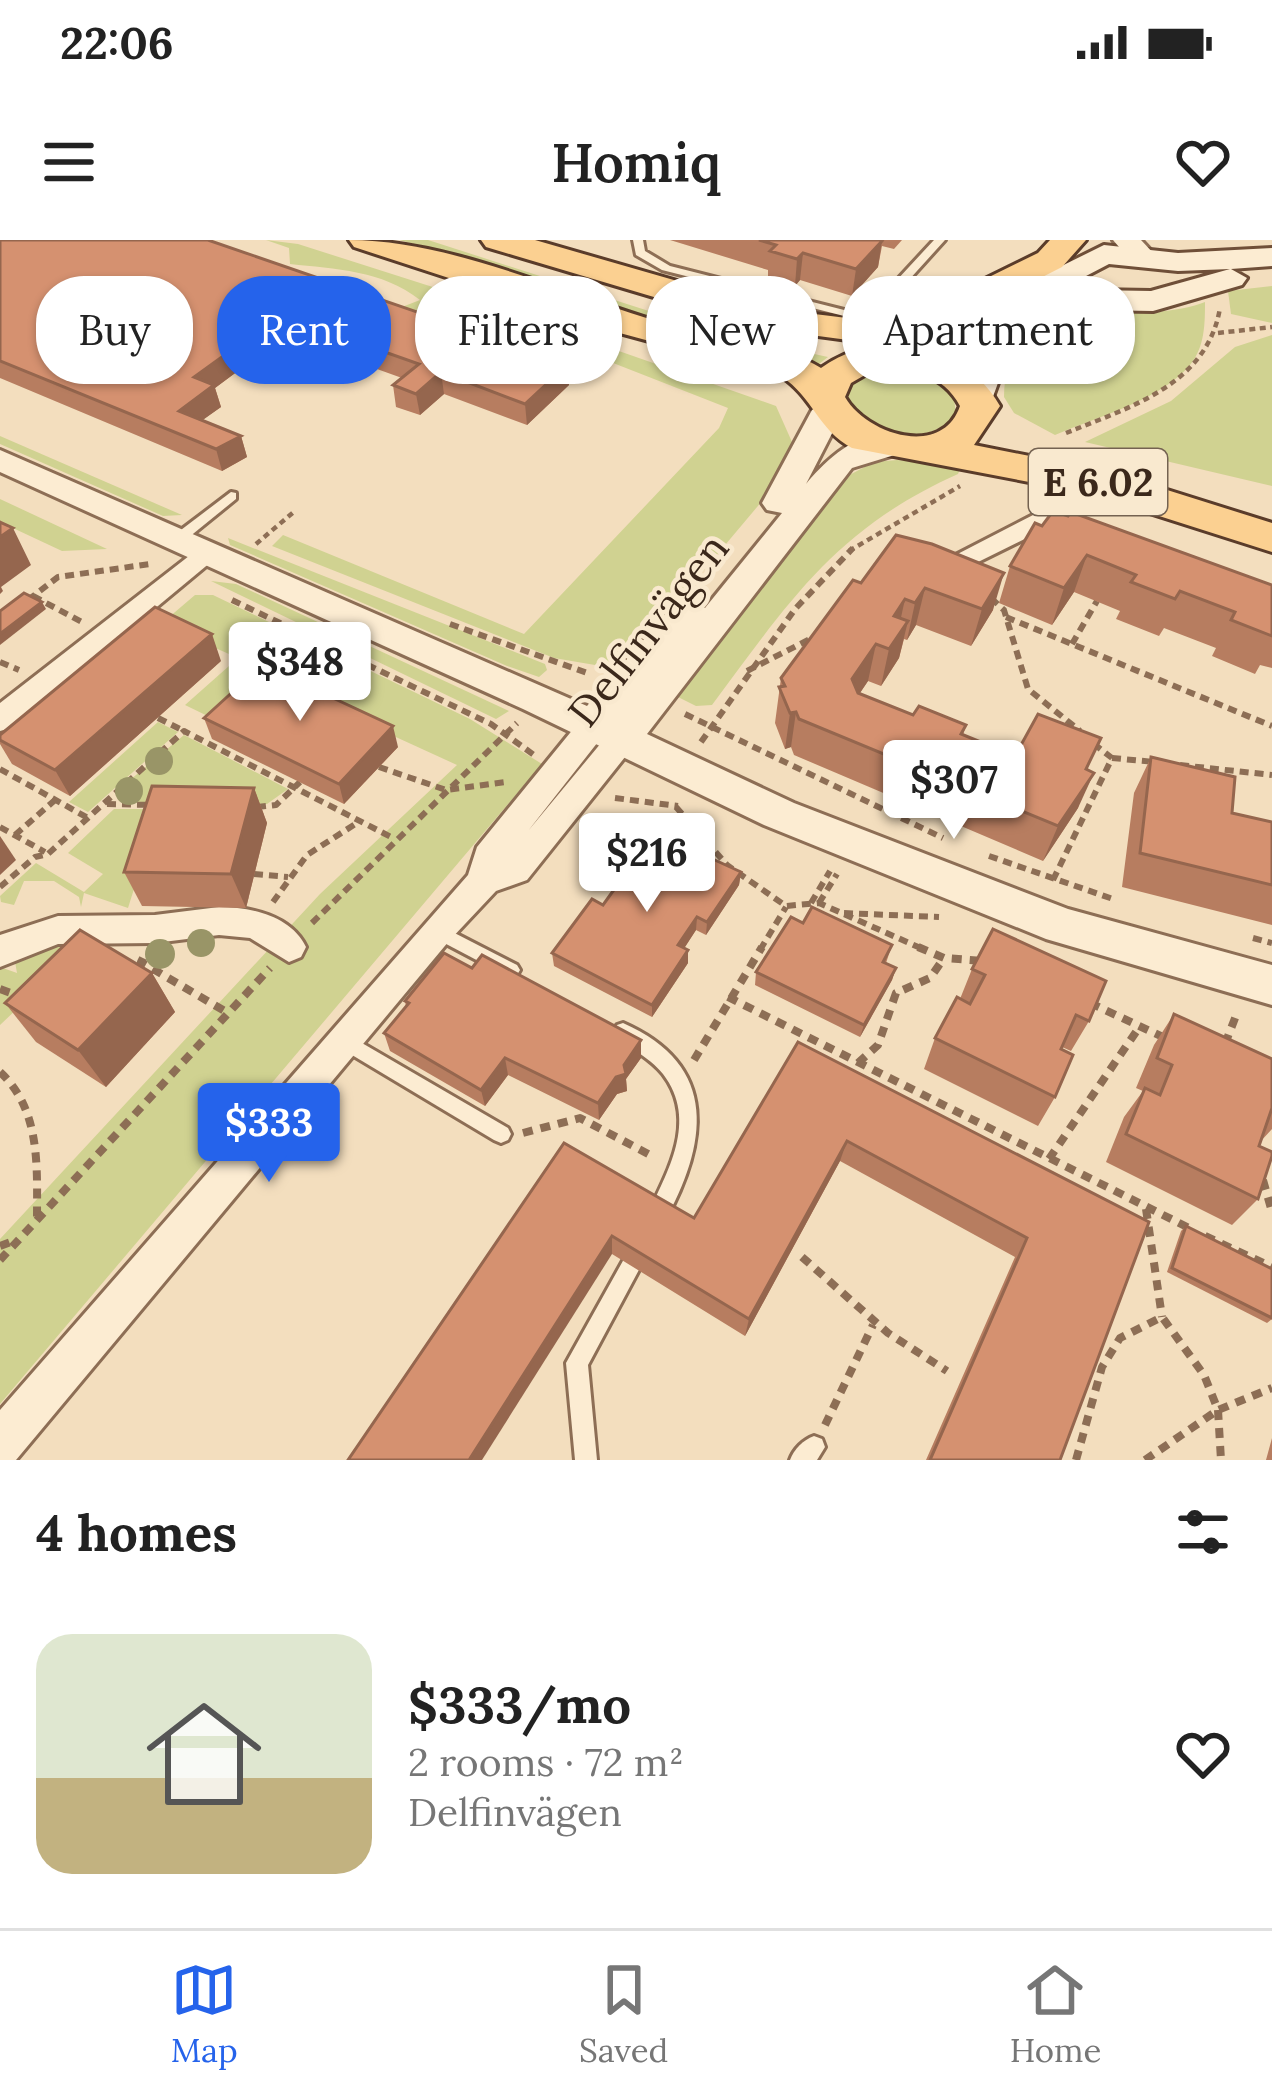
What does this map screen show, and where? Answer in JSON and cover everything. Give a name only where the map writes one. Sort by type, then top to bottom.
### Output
[{"type":"main road","points":[[366,240],[656,333],[789,366],[814,379],[826,403],[856,435],[903,447],[961,436],[976,422],[984,384]]},
{"type":"main road","points":[[447,240],[733,331],[842,351]]},
{"type":"main road","points":[[498,240],[770,320],[863,331],[932,320],[1050,260],[1086,251],[1272,257]]},
{"type":"main road","points":[[1044,276],[1086,251]]},
{"type":"main road","points":[[1140,251],[1178,278],[1175,292],[1166,298]]},
{"type":"main road","points":[[1135,299],[1166,298],[1223,280],[1272,275]]},
{"type":"main road","points":[[826,403],[835,375],[842,372]]},
{"type":"main road","points":[[968,384],[979,402]]},
{"type":"main road","name":"E 6.02","points":[[979,402],[1030,437],[1180,474],[1272,505]]},
{"type":"main road","name":"E 6.02","points":[[903,447],[1095,481],[1272,538]]},
{"type":"street","name":"Delfinvägen","points":[[0,1444],[437,931],[484,880],[514,870],[608,732],[789,491],[826,403]]},
{"type":"street","name":"Delfinvägen","points":[[484,880],[489,856],[556,768],[608,732],[842,461],[870,447],[903,447]]},
{"type":"street","points":[[0,460],[179,557],[608,732],[779,814],[1062,926],[1272,985]]},
{"type":"street","points":[[960,560],[1039,521],[1102,543]]},
{"type":"street","points":[[0,720],[179,557]]},
{"type":"street","points":[[0,952],[38,933],[90,925],[148,946],[206,920],[259,926],[289,947]]},
{"type":"lane","points":[[638,240],[640,254],[666,268],[852,315],[875,311],[940,240]]},
{"type":"lane","points":[[179,557],[231,496]]},
{"type":"lane","points":[[437,931],[537,985]]},
{"type":"lane","points":[[597,1017],[637,1039],[681,1084],[690,1120],[683,1174],[657,1216]]},
{"type":"lane","points":[[343,1040],[501,1134]]},
{"type":"lane","points":[[586,1460],[577,1363],[631,1266]]},
{"type":"path","points":[[1066,433],[1170,385],[1204,356],[1218,333],[1272,327]]},
{"type":"path","points":[[944,838],[712,726],[747,671],[843,556],[881,528],[973,479]]},
{"type":"path","points":[[256,544],[296,510]]},
{"type":"path","points":[[0,1260],[289,947],[395,839],[507,736],[179,557],[132,554]]},
{"type":"path","points":[[16,608],[58,577],[179,557]]},
{"type":"path","points":[[960,560],[1006,616],[1028,689],[1112,758],[1272,775]]},
{"type":"path","points":[[33,596],[96,629]]},
{"type":"path","points":[[1072,644],[1096,602]]},
{"type":"path","points":[[1006,616],[1272,726]]},
{"type":"path","points":[[747,671],[809,641],[825,625]]},
{"type":"path","points":[[158,718],[395,839]]},
{"type":"path","points":[[1,886],[35,857],[48,854],[184,731]]},
{"type":"path","points":[[1053,880],[1112,758]]},
{"type":"path","points":[[379,766],[446,790],[478,790],[556,768]]},
{"type":"path","points":[[0,769],[88,818]]},
{"type":"path","points":[[244,807],[276,805],[297,785]]},
{"type":"path","points":[[15,835],[56,800]]},
{"type":"path","points":[[103,804],[162,806]]},
{"type":"path","points":[[674,804],[727,865],[786,906],[815,903],[944,958],[998,962]]},
{"type":"path","points":[[259,926],[307,855],[361,821]]},
{"type":"path","points":[[0,827],[48,854]]},
{"type":"path","points":[[988,855],[1119,902]]},
{"type":"path","points":[[815,903],[833,872]]},
{"type":"path","points":[[254,874],[288,878]]},
{"type":"path","points":[[681,1084],[786,906]]},
{"type":"path","points":[[841,913],[941,917]]},
{"type":"path","points":[[1250,937],[1272,943]]},
{"type":"path","points":[[133,972],[148,946],[228,1013]]},
{"type":"path","points":[[858,1063],[878,1045],[896,993],[930,978],[944,958]]},
{"type":"path","points":[[0,989],[35,1001]]},
{"type":"path","points":[[728,998],[1272,1267]]},
{"type":"path","points":[[1079,998],[1179,1045]]},
{"type":"path","points":[[1218,1063],[1237,1013]]},
{"type":"path","points":[[1049,1159],[1140,1026]]},
{"type":"path","points":[[0,1072],[14,1082],[29,1114],[37,1220]]},
{"type":"path","points":[[501,1134],[580,1118],[683,1174]]},
{"type":"path","points":[[1267,1167],[1263,1181],[1272,1212]]},
{"type":"path","points":[[1146,1208],[1162,1317],[1204,1375],[1219,1410],[1221,1460]]},
{"type":"path","points":[[0,1246],[20,1239]]},
{"type":"path","points":[[802,1257],[873,1325],[947,1371]]},
{"type":"path","points":[[1076,1460],[1102,1367],[1120,1339],[1162,1317]]},
{"type":"path","points":[[808,1453],[873,1325]]},
{"type":"path","points":[[1145,1460],[1219,1410],[1272,1388]]},
{"type":"green space","points":[[266,240],[298,244],[415,281],[415,297],[391,283],[391,276],[290,264],[289,248]]},
{"type":"green space","points":[[400,240],[428,240],[540,276],[518,276]]},
{"type":"green space","points":[[1272,286],[1272,323],[1231,314],[1228,291]]},
{"type":"green space","points":[[415,302],[415,318],[399,316],[402,307]]},
{"type":"green space","points":[[622,302],[646,310],[646,315],[622,308]]},
{"type":"green space","points":[[1205,302],[1199,351],[1177,378],[1145,398],[1055,435],[1014,413],[1004,397],[1006,384],[1135,384],[1135,312]]},
{"type":"green space","points":[[1272,335],[1272,486],[1085,442],[1171,401],[1235,347]]},
{"type":"green space","points":[[622,352],[646,361],[646,376],[622,366]]},
{"type":"green space","points":[[667,384],[713,384],[776,406],[792,442],[768,494],[630,658],[595,665],[554,658],[272,546],[283,535],[524,634],[719,428],[728,408]]},
{"type":"green space","points":[[848,384],[938,384],[953,392],[956,413],[933,431],[892,432],[852,416],[843,393]]},
{"type":"green space","points":[[0,436],[182,515],[163,516],[0,444]]},
{"type":"green space","points":[[874,462],[961,467],[958,474],[915,495],[846,544],[791,601],[712,705],[696,706],[676,696],[840,480]]},
{"type":"green space","points":[[0,499],[107,549],[62,551],[0,522]]},
{"type":"green space","points":[[228,538],[545,664],[547,670],[539,677],[507,666],[230,545]]},
{"type":"green space","points":[[211,581],[236,584],[509,711],[496,719]]},
{"type":"green space","points":[[195,595],[213,595],[470,719],[542,764],[0,1404],[0,1239],[320,894],[457,765],[269,679],[222,723],[185,705],[238,658],[161,624]]},
{"type":"green space","points":[[158,722],[178,732],[88,812],[69,802]]},
{"type":"green space","points":[[184,735],[288,789],[267,804],[122,802],[118,790]]},
{"type":"green space","points":[[114,809],[159,809],[128,908],[84,893],[81,907],[79,897],[54,881],[24,881],[14,905],[1,902],[0,896],[36,863],[84,892],[103,874],[68,853]]},
{"type":"green space","points":[[62,940],[68,944],[39,988],[0,1025],[0,967],[17,973],[14,956]]},
{"type":"building","points":[[0,240],[208,240],[313,276],[217,276],[217,360],[194,377],[214,385],[179,411],[241,436],[216,449],[56,384],[193,384],[193,276],[36,276],[36,376],[0,361]]},
{"type":"building","points":[[759,240],[882,241],[856,269],[803,253],[797,259],[770,251],[776,245]]},
{"type":"building","points":[[391,303],[415,311],[415,363],[391,354]]},
{"type":"building","points":[[415,367],[415,384],[427,384],[416,394],[393,385]]},
{"type":"building","points":[[472,384],[546,384],[525,404]]},
{"type":"building","points":[[1053,511],[1068,516],[1071,512],[1272,585],[1272,636],[1231,620],[1235,612],[1180,591],[1175,599],[1131,582],[1136,575],[1087,555],[1064,588],[1010,566],[1035,523],[1042,526]]},
{"type":"building","points":[[0,522],[13,528],[0,537]]},
{"type":"building","points":[[896,535],[1004,573],[982,609],[925,588],[915,603],[905,599],[894,616],[908,621],[889,649],[876,644],[852,679],[858,693],[913,715],[919,706],[966,725],[961,734],[1015,756],[1038,714],[1101,738],[1086,769],[1094,773],[1058,826],[790,713],[779,687],[785,686],[781,678],[853,580],[861,583]]},
{"type":"building","points":[[24,593],[42,602],[0,634],[0,611]]},
{"type":"building","points":[[155,607],[212,634],[55,770],[0,740],[0,735]]},
{"type":"building","points":[[262,665],[393,726],[339,784],[204,718]]},
{"type":"building","points":[[1151,757],[1235,777],[1232,813],[1272,822],[1272,885],[1140,853]]},
{"type":"building","points":[[152,786],[254,788],[231,874],[124,872]]},
{"type":"building","points":[[645,828],[741,872],[707,922],[697,917],[678,945],[688,950],[652,1005],[552,953],[592,899],[603,905],[621,880],[610,875]]},
{"type":"building","points":[[812,907],[892,945],[883,962],[896,968],[864,1025],[756,972],[791,917],[803,923]]},
{"type":"building","points":[[993,929],[1106,981],[1089,1021],[1076,1015],[1061,1049],[1073,1055],[1055,1097],[935,1038],[957,997],[970,1004],[985,975],[972,969]]},
{"type":"building","points":[[80,930],[152,973],[78,1050],[5,1003]]},
{"type":"building","points":[[444,953],[472,968],[482,955],[641,1040],[624,1065],[626,1074],[616,1077],[598,1103],[505,1058],[481,1090],[384,1033]]},
{"type":"building","points":[[1174,1014],[1272,1059],[1272,1108],[1259,1146],[1272,1156],[1258,1199],[1126,1134],[1145,1088],[1160,1095],[1172,1065],[1157,1058]]},
{"type":"building","points":[[798,1042],[1149,1222],[1060,1460],[930,1460],[1027,1238],[847,1141],[749,1319],[612,1236],[469,1460],[348,1460],[564,1143],[694,1218]]},
{"type":"building","points":[[1186,1226],[1272,1269],[1272,1318],[1172,1268]]}]
